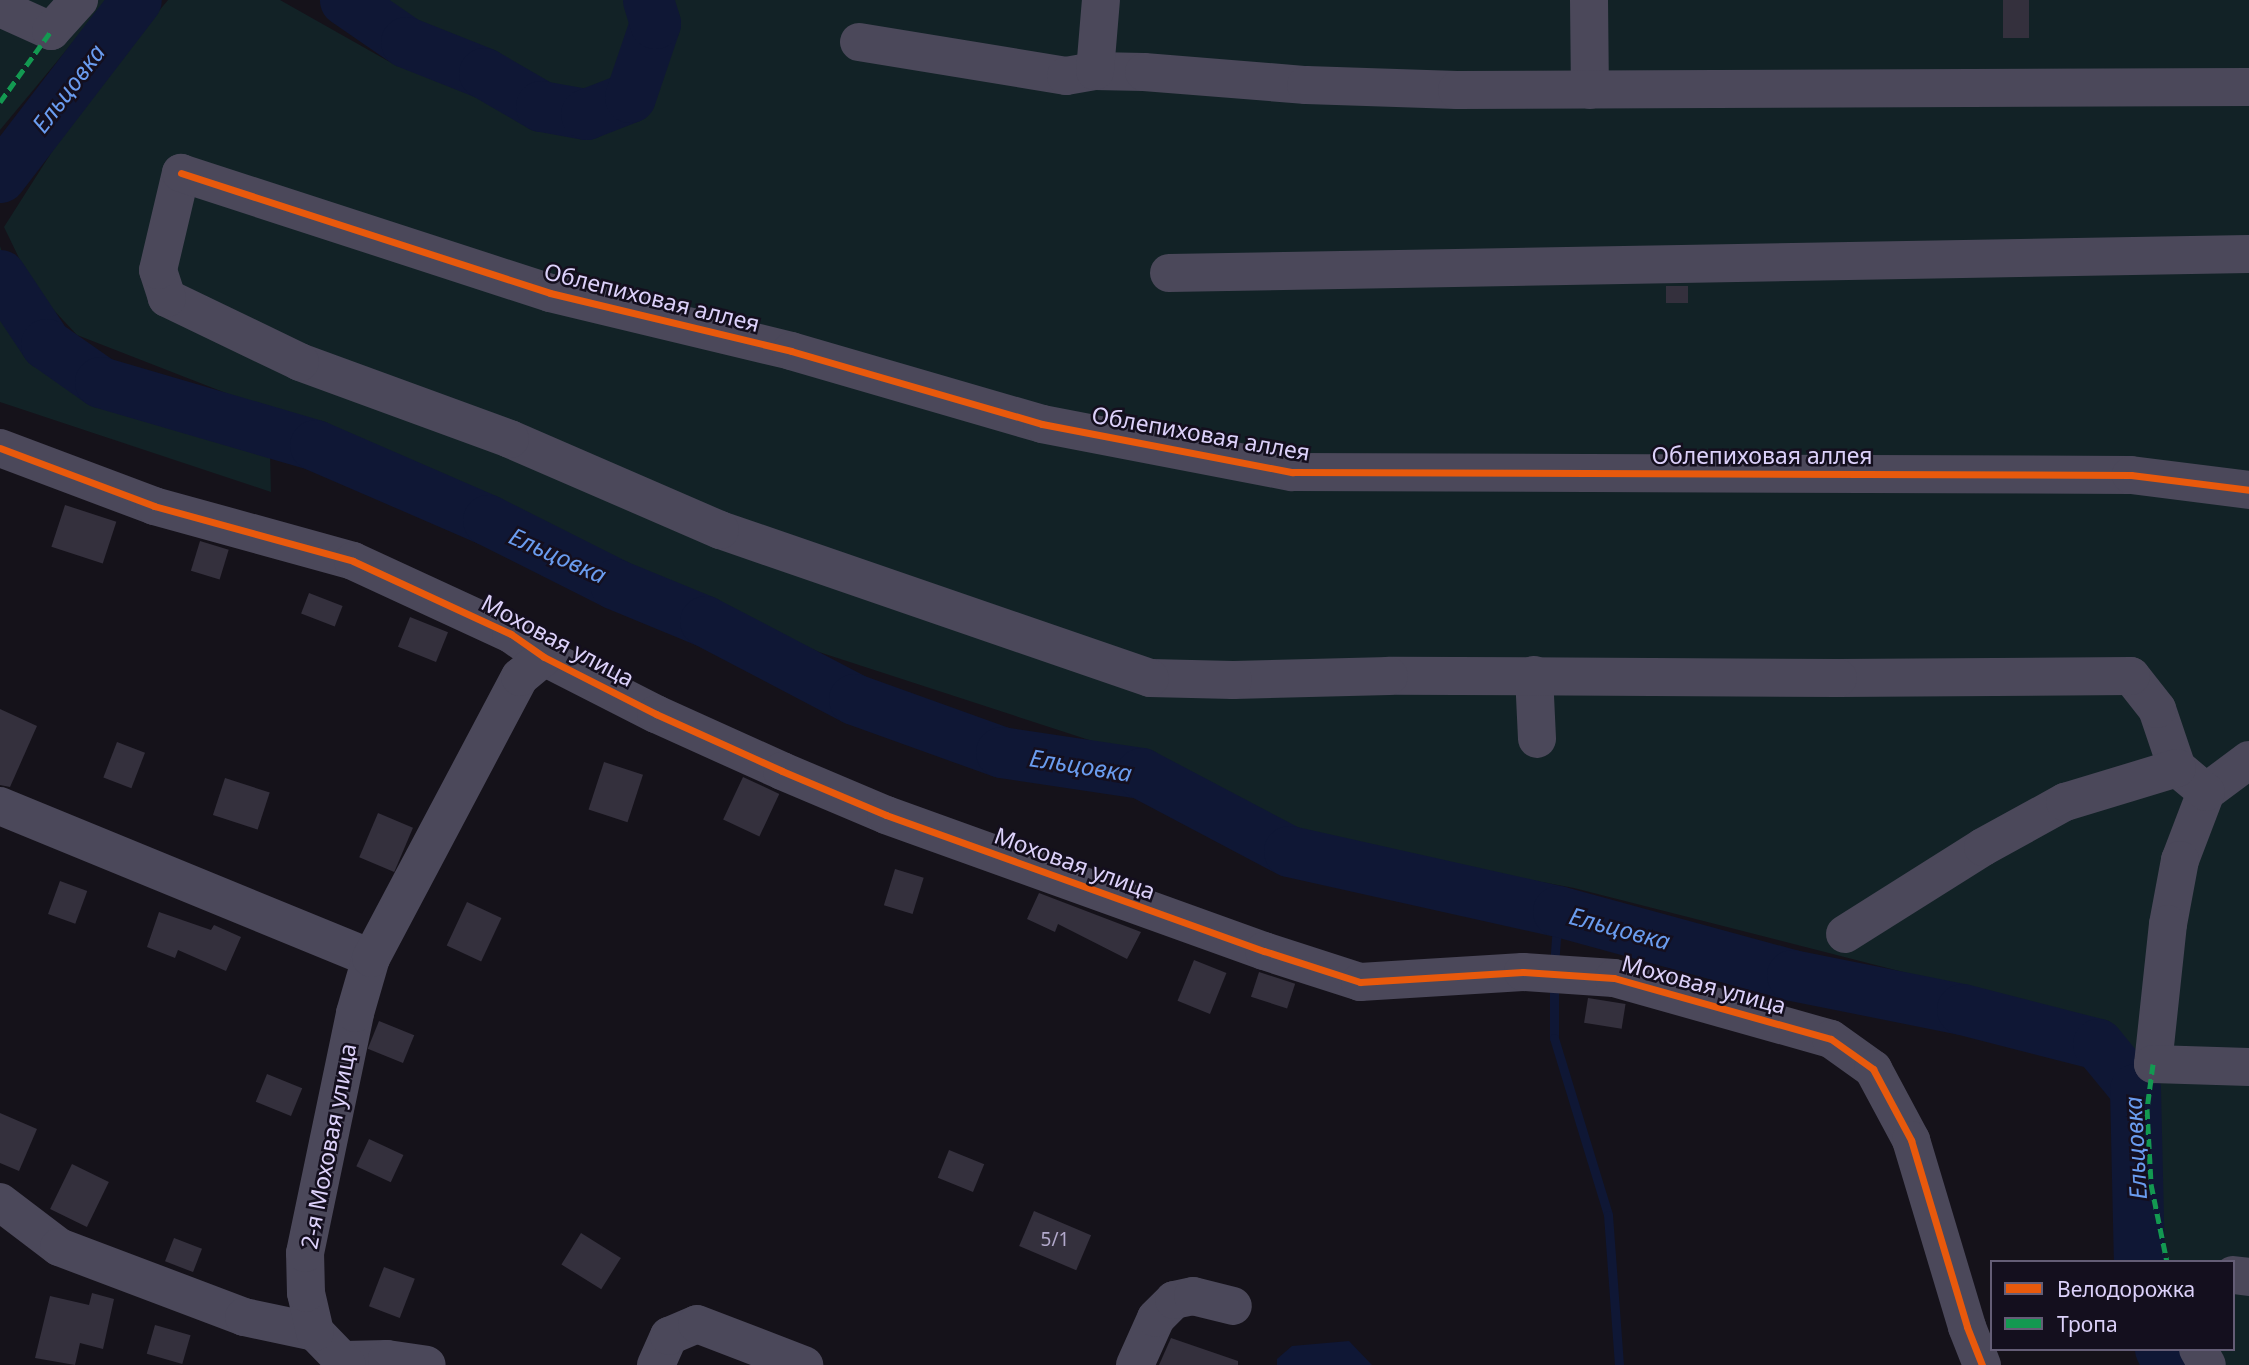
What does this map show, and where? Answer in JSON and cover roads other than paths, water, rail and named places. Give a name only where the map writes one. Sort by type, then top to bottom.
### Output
[{"type":"street","points":[[0,8],[51,31],[79,0]]},
{"type":"street","points":[[1095,71],[1101,0]]},
{"type":"street","points":[[1589,0],[1590,90]]},
{"type":"street","points":[[859,42],[1066,76],[1095,71],[1306,85],[1457,90],[2249,87]]},
{"type":"street","name":"Облепиховая аллея","points":[[1534,675],[1233,680],[1150,678],[720,530],[510,439],[300,362],[167,298],[158,270],[181,173],[550,293],[791,351],[1042,424],[1292,472],[2131,475],[2249,490]]},
{"type":"street","points":[[1169,273],[2249,254]]},
{"type":"street","name":"Моховая улица","points":[[0,448],[154,506],[353,561],[511,634],[544,657],[656,714],[886,815],[1264,951],[1360,982],[1523,972],[1614,978],[1831,1040],[1873,1069],[1911,1140],[1982,1365]]},
{"type":"street","name":"2-я Моховая улица","points":[[315,1332],[306,1293],[306,1254],[355,1013],[371,958],[520,677],[544,657]]},
{"type":"street","points":[[1537,739],[1534,675],[1838,678],[2131,676],[2157,709],[2177,768],[2206,792]]},
{"type":"street","points":[[2249,760],[2206,792],[2180,860],[2168,925],[2153,1064],[2249,1067]]},
{"type":"street","points":[[1845,934],[1983,847],[2065,802],[2177,768]]},
{"type":"street","points":[[0,806],[371,958]]},
{"type":"street","points":[[0,1202],[59,1247],[244,1317],[315,1332],[346,1362],[387,1359],[427,1365]]},
{"type":"street","points":[[1135,1365],[1156,1318],[1174,1300],[1193,1296],[1233,1306]]},
{"type":"street","points":[[656,1365],[669,1336],[697,1324],[804,1365]]},
{"type":"water","points":[[1349,1341],[1372,1365],[1277,1365],[1277,1359],[1292,1346]]},
{"type":"waterway","name":"Ельцовка","points":[[0,177],[136,0]]},
{"type":"waterway","name":"Ельцовка","points":[[345,0],[406,42],[484,73],[541,106],[586,114],[630,97],[655,23],[648,0]]},
{"type":"waterway","name":"Ельцовка","points":[[0,275],[46,344],[100,382],[315,445],[488,520],[615,584],[705,621],[854,699],[1001,752],[1141,773],[1289,851],[1558,911],[1792,975],[1962,1009],[2098,1044],[2135,1089],[2139,1260]]},
{"type":"waterway","points":[[1554,966],[1558,911]]},
{"type":"waterway","points":[[1554,983],[1554,1038],[1608,1215],[1619,1365]]},
{"type":"waterway","name":"Ельцовка","points":[[2161,1351],[2168,1365]]}]
